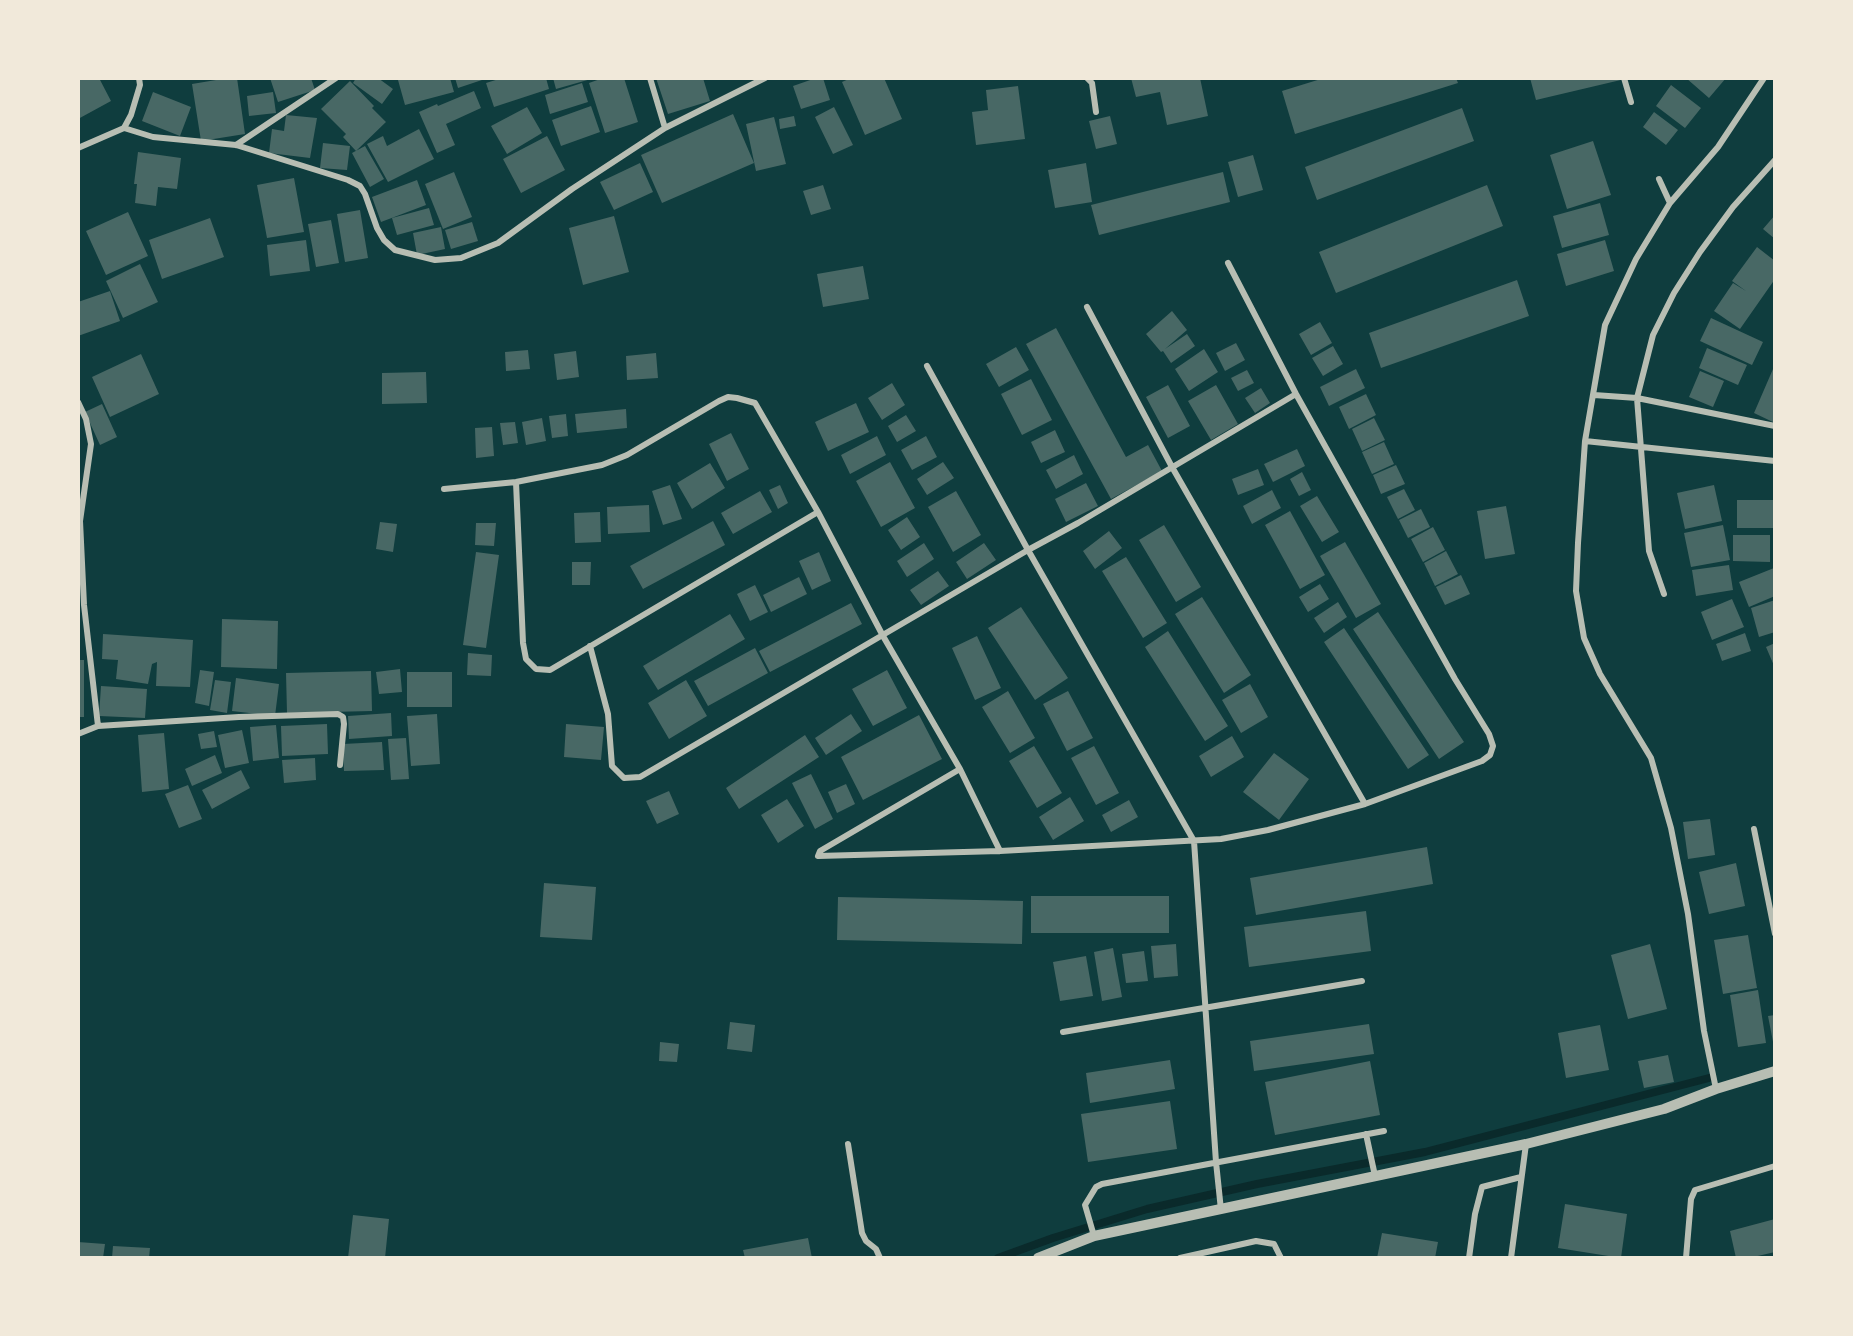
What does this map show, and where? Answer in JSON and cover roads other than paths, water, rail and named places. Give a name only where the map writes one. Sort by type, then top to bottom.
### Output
[{"type":"street","points":[[78,148],[124,128],[131,115],[140,85],[139,78]]},
{"type":"street","points":[[236,145],[336,78]]},
{"type":"street","points":[[650,78],[665,128]]},
{"type":"street","points":[[124,128],[153,137],[236,145],[348,180],[360,186],[377,228],[384,240],[395,250],[435,260],[461,258],[498,243],[572,189],[665,128],[765,78]]},
{"type":"street","points":[[1087,78],[1092,83],[1096,112]]},
{"type":"street","points":[[1624,78],[1631,102]]},
{"type":"street","points":[[1716,1089],[1704,1031],[1688,914],[1671,828],[1651,758],[1600,674],[1584,638],[1576,591],[1578,543],[1585,441],[1605,325],[1636,259],[1670,203],[1718,147],[1764,78]]},
{"type":"street","points":[[1664,594],[1649,551],[1637,398],[1653,335],[1674,293],[1700,252],[1775,160]]},
{"type":"street","points":[[1659,179],[1670,203]]},
{"type":"street","points":[[960,769],[820,851],[818,856],[821,858],[1221,839],[1268,831],[1365,804],[1482,761],[1490,755],[1493,746],[1489,734],[1449,669],[1296,394],[1228,263]]},
{"type":"street","points":[[1087,307],[1172,467],[1365,804]]},
{"type":"street","points":[[927,366],[1028,550],[1194,841],[1220,1207]]},
{"type":"street","points":[[590,646],[608,714],[612,766],[624,778],[640,777],[1296,394]]},
{"type":"street","points":[[1594,395],[1637,398],[1775,426]]},
{"type":"street","points":[[444,489],[516,482],[602,465],[627,454],[728,397],[755,403],[818,512],[883,636],[960,769],[1000,850]]},
{"type":"street","points":[[78,402],[86,418],[91,444],[79,521],[84,605],[98,726]]},
{"type":"street","points":[[1585,441],[1775,461]]},
{"type":"street","points":[[516,482],[523,643],[526,659],[536,669],[550,669],[818,512]]},
{"type":"street","points":[[78,734],[98,726],[239,717],[338,714],[343,717],[344,724],[340,765]]},
{"type":"street","points":[[1754,829],[1775,934]]},
{"type":"street","points":[[1063,1032],[1362,981]]},
{"type":"street","points":[[1038,1258],[1093,1234],[1374,1173],[1526,1144],[1664,1109],[1716,1089],[1775,1071]]},
{"type":"street","points":[[1093,1234],[1085,1205],[1096,1187],[1102,1184],[1384,1131]]},
{"type":"street","points":[[1366,1134],[1374,1173]]},
{"type":"street","points":[[848,1144],[862,1233],[880,1257]]},
{"type":"street","points":[[1511,1258],[1526,1144]]},
{"type":"street","points":[[1686,1258],[1691,1199],[1695,1190],[1775,1166]]},
{"type":"street","points":[[1469,1258],[1475,1214],[1482,1186],[1521,1177]]},
{"type":"street","points":[[1180,1258],[1256,1241],[1274,1244],[1281,1258]]},
{"type":"waterway","points":[[998,1258],[1053,1238],[1147,1209],[1257,1184],[1425,1152],[1709,1078]]}]
